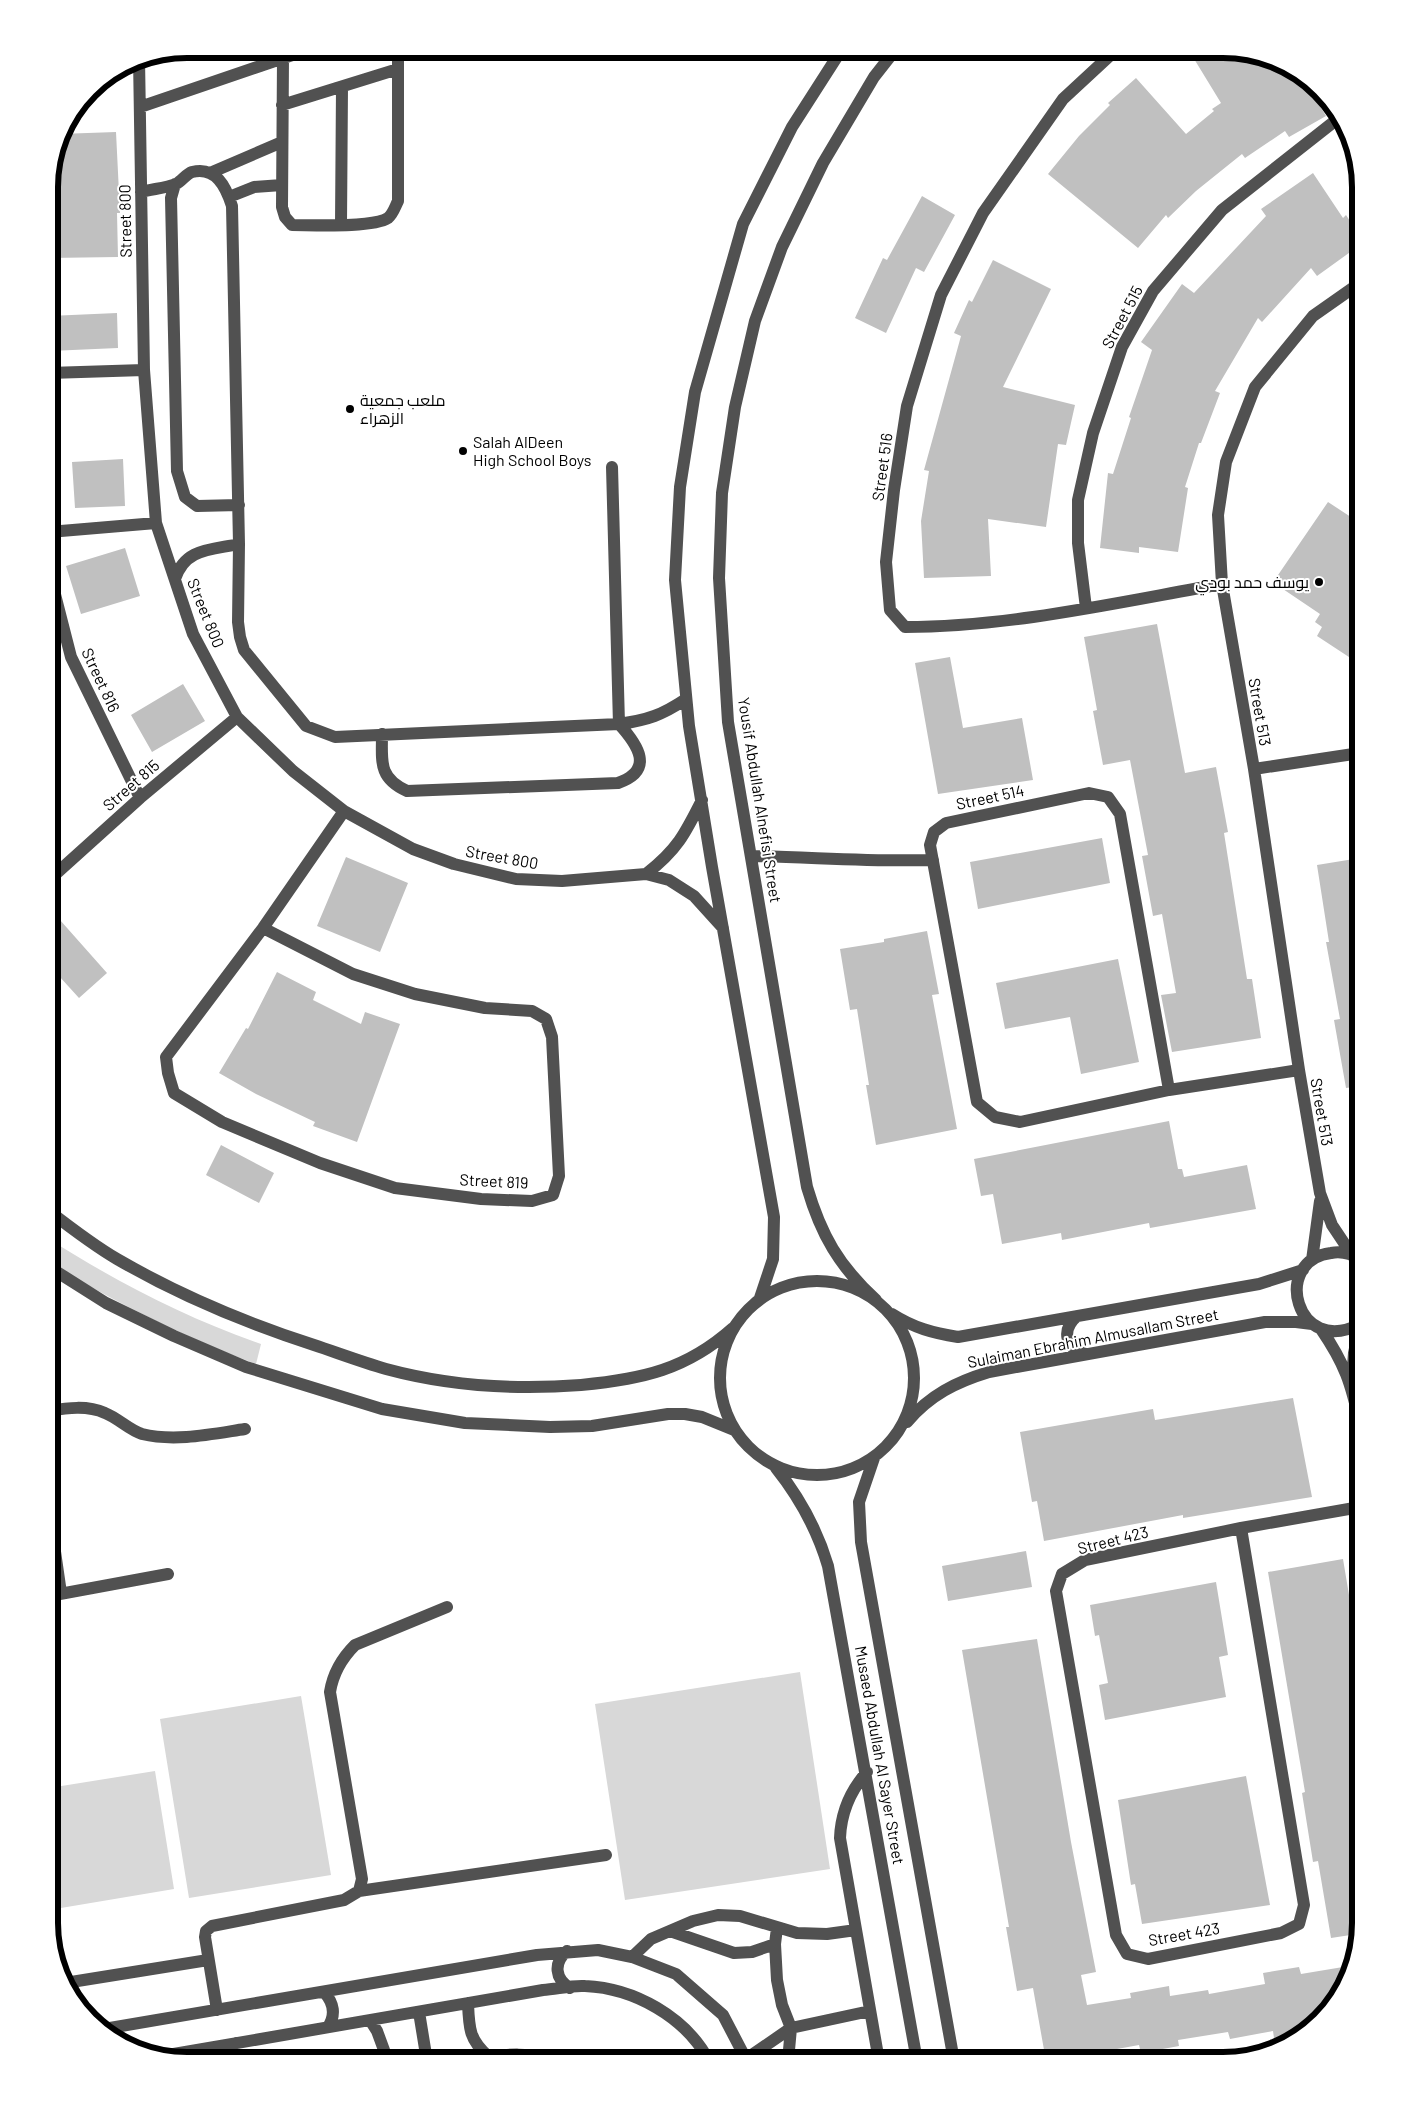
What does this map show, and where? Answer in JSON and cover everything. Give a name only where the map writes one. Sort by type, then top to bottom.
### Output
[{"type":"street","points":[[140,107],[283,58],[282,207],[285,217],[292,225],[374,224],[393,213],[398,202],[398,58]]},
{"type":"street","points":[[760,1298],[773,1259],[774,1217],[723,928],[686,699],[675,580],[680,487],[695,392],[742,224],[792,128],[836,58]]},
{"type":"street","name":"Yousif Abdullah Alnefisi Street","points":[[876,1300],[856,1282],[839,1261],[825,1238],[814,1213],[807,1187],[728,722],[719,578],[722,493],[736,407],[755,321],[782,247],[823,163],[874,77],[889,58]]},
{"type":"street","name":"Street 516","points":[[1107,58],[1063,99],[983,214],[941,296],[907,406],[894,490],[886,562],[890,610],[905,627],[947,627],[1086,608],[1222,584]]},
{"type":"street","name":"Street 800","points":[[139,67],[144,370],[156,523],[193,634],[237,716],[293,771],[344,811],[413,849],[483,872],[516,879],[562,881],[646,874],[670,880],[694,896],[723,928]]},
{"type":"street","points":[[282,105],[398,69]]},
{"type":"street","points":[[341,224],[342,87]]},
{"type":"street","name":"Street 515","points":[[1086,608],[1078,543],[1078,500],[1093,433],[1122,347],[1153,291],[1222,210],[1334,121]]},
{"type":"street","points":[[141,192],[175,184],[190,173],[210,173],[282,142]]},
{"type":"street","points":[[210,173],[219,178],[232,206],[239,544],[238,622],[244,650],[306,726],[335,736],[620,724],[664,714],[686,699]]},
{"type":"street","points":[[175,184],[172,198],[177,471],[185,497],[197,506],[238,505]]},
{"type":"street","points":[[229,197],[254,188],[282,184]]},
{"type":"street","name":"Street 513","points":[[1352,289],[1313,316],[1255,387],[1226,462],[1218,515],[1222,584],[1254,769],[1299,1070],[1320,1193],[1332,1225],[1352,1250]]},
{"type":"street","points":[[58,373],[144,370]]},
{"type":"street","points":[[382,734],[383,769],[388,780],[406,791],[618,783],[631,779],[637,771],[639,750],[620,724],[612,467]]},
{"type":"street","points":[[58,531],[156,523]]},
{"type":"street","points":[[175,579],[178,568],[194,553],[239,544]]},
{"type":"street","name":"Street 816","points":[[58,606],[71,657],[140,798]]},
{"type":"street","name":"Street 815","points":[[58,872],[140,798],[237,716]]},
{"type":"street","points":[[1254,769],[1352,754]]},
{"type":"street","name":"Street 514","points":[[1169,1090],[1120,814],[1108,797],[1089,793],[946,823],[934,832],[930,845],[977,1102],[995,1117],[1020,1122],[1169,1090],[1299,1070]]},
{"type":"street","points":[[646,874],[669,856],[685,833],[702,800]]},
{"type":"street","name":"Street 819","points":[[263,928],[353,974],[415,994],[485,1008],[532,1011],[546,1019],[552,1037],[559,1176],[552,1195],[532,1201],[481,1200],[395,1188],[320,1163],[222,1122],[174,1093],[168,1073],[166,1057],[263,928],[344,811]]},
{"type":"street","points":[[752,856],[933,860]]},
{"type":"street","name":"Street 513","points":[[1312,1260],[1318,1226],[1320,1193]]},
{"type":"street","points":[[58,1217],[116,1259],[180,1292],[260,1328],[386,1369],[473,1384],[516,1387],[570,1386],[647,1376],[684,1363],[710,1347],[733,1328],[745,1312],[760,1298],[788,1285],[818,1280],[849,1286],[876,1300],[889,1313],[906,1339],[914,1370],[912,1402],[900,1431]]},
{"type":"street","points":[[1352,1256],[1339,1252],[1325,1253],[1312,1260],[1303,1270],[1298,1280],[1297,1299],[1304,1315],[1316,1326],[1338,1355],[1352,1384]]},
{"type":"street","name":"Sulaiman Ebrahim Almusallam Street","points":[[889,1313],[910,1326],[934,1334],[958,1336],[1259,1284],[1303,1270]]},
{"type":"street","points":[[58,1273],[106,1303],[174,1336],[246,1367],[382,1408],[465,1423],[533,1427],[592,1426],[668,1414],[685,1414],[702,1416],[734,1430]]},
{"type":"street","points":[[1077,1316],[1070,1322],[1067,1338],[1070,1346],[1077,1352],[1086,1354]]},
{"type":"street","name":"Sulaiman Ebrahim Almusallam Street","points":[[874,1458],[917,1410],[938,1393],[963,1380],[989,1372],[1265,1322],[1296,1322],[1335,1332],[1352,1329]]},
{"type":"street","points":[[733,1328],[723,1353],[720,1379],[723,1406],[734,1430],[752,1452],[776,1468],[809,1476],[843,1473],[874,1458]]},
{"type":"street","points":[[58,1410],[85,1408],[105,1413],[141,1433],[165,1436],[190,1436],[245,1430]]},
{"type":"street","name":"Musaed Abdullah Al Sayer Street","points":[[874,1458],[859,1502],[861,1542],[952,2052]]},
{"type":"street","name":"Musaed Abdullah Al Sayer Street","points":[[776,1468],[790,1486],[813,1524],[828,1566],[867,1772],[915,2052]]},
{"type":"street","name":"Street 423","points":[[1241,1528],[1304,1905],[1299,1924],[1281,1933],[1148,1959],[1127,1954],[1116,1935],[1056,1591],[1062,1574],[1085,1560],[1241,1528],[1352,1508]]},
{"type":"street","points":[[58,1594],[168,1574]]},
{"type":"street","points":[[360,1891],[362,1879],[330,1692],[332,1678],[343,1657],[355,1646],[447,1607]]},
{"type":"street","points":[[867,1772],[857,1783],[844,1810],[840,1838],[877,2052]]},
{"type":"street","points":[[217,2010],[205,1937],[206,1931],[212,1926],[344,1900],[360,1891],[606,1855]]},
{"type":"street","points":[[632,1956],[651,1939],[694,1921],[718,1915],[740,1916],[797,1933],[827,1934],[856,1930]]},
{"type":"street","points":[[777,1928],[775,1944],[777,1980],[791,2028],[789,2052]]},
{"type":"street","points":[[670,1931],[734,1953],[752,1952],[775,1944]]},
{"type":"street","points":[[111,2028],[567,1951],[598,1950],[632,1956],[676,1974],[723,2015],[742,2052]]},
{"type":"street","points":[[567,1951],[560,1959],[557,1969],[560,1981],[570,1988]]},
{"type":"street","points":[[72,1982],[208,1960]]},
{"type":"street","points":[[189,2052],[468,2003],[584,1986],[618,1992],[660,2008],[683,2028],[704,2052]]},
{"type":"street","points":[[324,1992],[329,1997],[334,2012],[328,2028]]},
{"type":"street","points":[[468,2003],[472,2036],[480,2052]]},
{"type":"street","points":[[757,2052],[791,2028],[870,2011]]},
{"type":"street","points":[[419,2012],[426,2052]]},
{"type":"street","points":[[370,2020],[377,2031],[385,2052]]},
{"type":"street","points":[[234,2052],[236,2043]]},
{"type":"shaded area","points":[[58,1244],[152,1298],[206,1323],[261,1344],[256,1364],[229,1354],[150,1318],[58,1268]]},
{"type":"shaded area","points":[[800,1672],[830,1869],[625,1900],[595,1704]]},
{"type":"shaded area","points":[[301,1696],[331,1875],[189,1898],[160,1719]]},
{"type":"shaded area","points":[[155,1771],[174,1889],[58,1908],[58,1787]]},
{"type":"building","points":[[1194,58],[1231,58],[1264,64],[1294,79],[1315,98],[1326,116],[1289,137],[1285,131],[1245,158],[1242,154],[1196,191],[1168,218],[1166,215],[1138,248],[1048,174],[1079,136],[1110,105],[1108,103],[1136,78],[1186,134],[1221,103]]},
{"type":"building","points":[[116,132],[120,213],[117,213],[118,257],[58,258],[58,178],[62,153],[69,134]]},
{"type":"building","points":[[1313,173],[1343,218],[1346,215],[1352,224],[1352,251],[1317,276],[1311,268],[1262,322],[1258,318],[1215,391],[1220,393],[1201,443],[1199,443],[1185,487],[1188,488],[1178,552],[1139,547],[1139,553],[1100,548],[1108,473],[1113,474],[1131,418],[1129,417],[1152,350],[1141,342],[1182,284],[1194,293],[1266,216],[1261,209]]},
{"type":"building","points":[[922,196],[955,215],[924,272],[916,268],[886,333],[855,318],[883,258],[887,260]]},
{"type":"building","points":[[993,260],[1051,289],[1003,387],[1075,405],[1066,445],[1058,444],[1046,527],[988,519],[991,576],[924,578],[921,521],[929,471],[924,470],[961,336],[954,333],[969,300],[972,302]]},
{"type":"building","points":[[117,313],[118,348],[58,351],[58,316]]},
{"type":"building","points":[[123,459],[125,506],[75,508],[72,462]]},
{"type":"building","name":"يوسف حمد بودي","points":[[1328,502],[1352,518],[1352,659],[1317,636],[1322,627],[1315,622],[1320,614],[1277,585],[1276,578]]},
{"type":"building","points":[[125,548],[140,596],[81,614],[66,566]]},
{"type":"building","points":[[1157,624],[1185,773],[1216,767],[1228,832],[1224,833],[1247,979],[1252,979],[1261,1038],[1172,1052],[1161,995],[1176,993],[1162,914],[1153,916],[1142,856],[1148,855],[1130,760],[1103,765],[1093,711],[1097,710],[1084,637]]},
{"type":"building","points":[[950,657],[963,728],[1022,718],[1033,780],[938,794],[915,663]]},
{"type":"building","points":[[183,684],[205,721],[152,752],[131,715]]},
{"type":"building","points":[[1102,838],[1110,883],[978,909],[970,862]]},
{"type":"building","points":[[346,857],[408,883],[380,952],[317,926]]},
{"type":"building","points":[[1352,859],[1352,1087],[1346,1088],[1334,1020],[1340,1019],[1326,942],[1329,942],[1317,865]]},
{"type":"building","points":[[60,920],[107,973],[79,998],[58,975],[58,922]]},
{"type":"building","points":[[927,931],[939,994],[932,995],[957,1129],[876,1145],[866,1085],[869,1085],[857,1009],[850,1010],[840,949],[884,942],[884,939]]},
{"type":"building","points":[[1118,959],[1139,1062],[1081,1074],[1070,1017],[1005,1029],[996,983]]},
{"type":"building","points":[[277,972],[316,992],[313,1000],[361,1024],[365,1012],[400,1024],[357,1142],[313,1126],[315,1122],[256,1094],[219,1073],[246,1028],[248,1029]]},
{"type":"building","points":[[1169,1121],[1178,1169],[1182,1169],[1184,1177],[1247,1165],[1256,1209],[1150,1228],[1149,1223],[1062,1240],[1061,1233],[1002,1244],[993,1194],[981,1196],[974,1159]]},
{"type":"building","points":[[221,1145],[274,1173],[259,1203],[206,1175]]},
{"type":"building","points":[[1293,1398],[1312,1497],[1183,1518],[1183,1515],[1044,1541],[1037,1501],[1032,1502],[1020,1432],[1153,1409],[1155,1420]]},
{"type":"building","points":[[1026,1551],[1032,1587],[948,1601],[942,1566]]},
{"type":"building","points":[[1343,1559],[1352,1613],[1352,1619],[1349,1620],[1352,1638],[1351,1935],[1331,1938],[1318,1861],[1313,1862],[1302,1793],[1305,1792],[1268,1572]]},
{"type":"building","points":[[1216,1582],[1228,1655],[1219,1657],[1226,1697],[1105,1720],[1099,1685],[1108,1683],[1099,1635],[1095,1636],[1090,1605]]},
{"type":"building","points":[[1037,1639],[1071,1842],[1096,1972],[1081,1975],[1087,2005],[1131,1998],[1130,1993],[1169,1986],[1170,1996],[1208,1990],[1209,1994],[1265,1984],[1263,1973],[1299,1967],[1301,1974],[1344,1967],[1334,1988],[1314,2015],[1287,2035],[1274,2038],[1273,2031],[1230,2039],[1228,2032],[1178,2040],[1179,2046],[1146,2052],[1141,2052],[1139,2045],[1100,2052],[1044,2052],[1033,1988],[1017,1991],[1006,1927],[1009,1927],[962,1650]]},
{"type":"building","points":[[1246,1776],[1270,1905],[1142,1924],[1135,1884],[1131,1885],[1118,1800]]},
{"type":"place","name":"ملعب جمعية الزهراء","points":[[350,409]]},
{"type":"place","name":"Salah AlDeen High School Boys","points":[[463,451]]},
{"type":"place","name":"يوسف حمد بودي","points":[[1319,582]]}]
